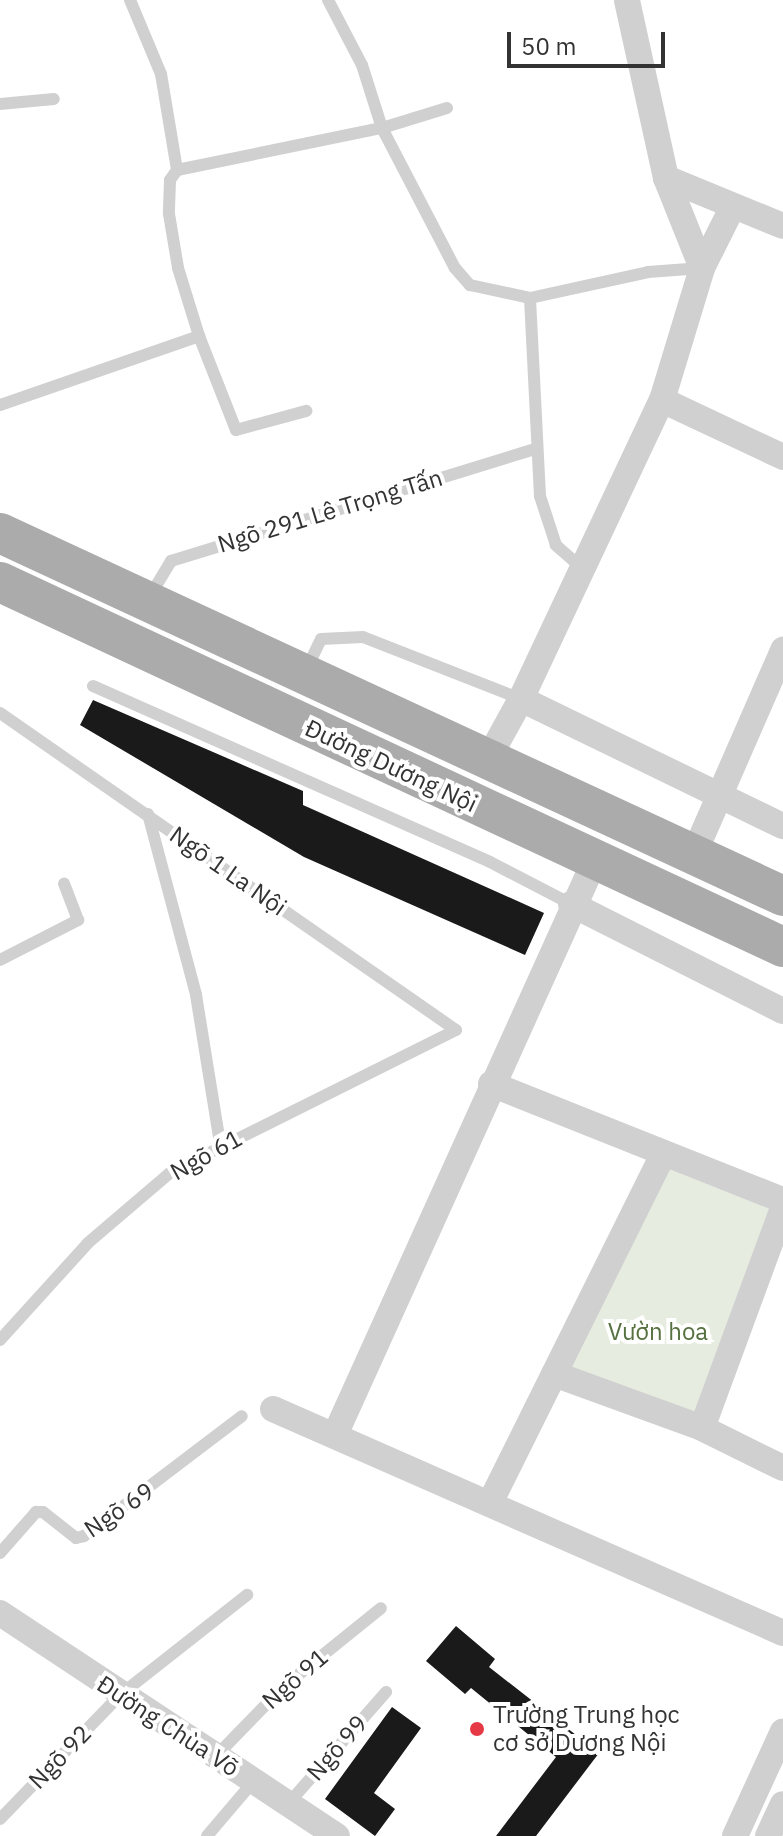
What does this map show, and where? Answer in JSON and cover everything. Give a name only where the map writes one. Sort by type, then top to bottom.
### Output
[{"type":"main road","name":"Đường Dương Nội","points":[[0,533],[783,896]]},
{"type":"main road","name":"Đường Dương Nội","points":[[0,582],[783,947]]},
{"type":"street","points":[[627,0],[666,178],[702,268]]},
{"type":"street","points":[[666,178],[783,226]]},
{"type":"street","points":[[488,759],[521,699],[662,400],[702,268],[733,206]]},
{"type":"street","points":[[662,400],[783,457]]},
{"type":"street","points":[[694,854],[716,796],[783,650]]},
{"type":"street","points":[[521,699],[783,826]]},
{"type":"street","points":[[335,1435],[571,904],[595,860]]},
{"type":"street","points":[[571,904],[783,1011]]},
{"type":"street","points":[[491,1084],[663,1155],[783,1200]]},
{"type":"street","points":[[490,1503],[663,1155]]},
{"type":"street","points":[[702,1428],[783,1208]]},
{"type":"street","points":[[554,1374],[702,1428],[783,1468]]},
{"type":"street","points":[[273,1409],[783,1633]]},
{"type":"street","name":"Đường Chùa Võ","points":[[0,1613],[337,1836]]},
{"type":"street","points":[[735,1836],[783,1731]]},
{"type":"street","points":[[768,1836],[783,1804]]},
{"type":"lane","points":[[130,0],[161,74],[177,170]]},
{"type":"lane","points":[[328,0],[362,65],[382,128],[470,285],[530,298],[648,272],[702,268]]},
{"type":"lane","points":[[0,104],[54,99]]},
{"type":"lane","points":[[306,411],[236,430],[199,336],[178,268],[169,214],[170,180],[177,170],[382,128],[447,108]]},
{"type":"lane","points":[[530,298],[534,449],[540,496],[556,545],[582,568]]},
{"type":"lane","points":[[0,405],[199,336]]},
{"type":"lane","name":"Ngõ 291 Lê Trọng Tấn","points":[[147,601],[171,561],[534,449]]},
{"type":"lane","points":[[304,674],[321,639],[363,637],[521,699]]},
{"type":"lane","points":[[93,686],[490,862],[571,904]]},
{"type":"lane","name":"Ngõ 1 La Nội","points":[[0,713],[456,1030]]},
{"type":"lane","points":[[148,814],[196,995],[220,1144]]},
{"type":"lane","points":[[0,960],[78,920],[64,884]]},
{"type":"lane","name":"Ngõ 61","points":[[0,1340],[88,1243],[171,1172],[220,1144],[456,1030]]},
{"type":"lane","name":"Ngõ 69","points":[[0,1553],[36,1512],[43,1512],[76,1538],[84,1536],[242,1416]]},
{"type":"lane","name":"Ngõ 92","points":[[0,1819],[120,1695],[247,1595]]},
{"type":"lane","name":"Ngõ 91","points":[[215,1757],[282,1688],[381,1608]]},
{"type":"lane","name":"Ngõ 99","points":[[287,1804],[386,1692]]},
{"type":"lane","points":[[207,1836],[253,1782]]},
{"type":"green space","name":"Vườn hoa","points":[[664,1159],[781,1203],[700,1424],[558,1373]]},
{"type":"building","points":[[93,700],[303,791],[303,805],[544,913],[525,955],[304,857],[80,725]]},
{"type":"building","points":[[456,1626],[495,1659],[489,1667],[599,1753],[536,1836],[496,1836],[556,1757],[471,1688],[465,1694],[426,1661]]},
{"type":"building","points":[[392,1707],[421,1728],[374,1793],[395,1809],[375,1836],[325,1799]]},
{"type":"place","name":"Trường Trung học cơ sở Dương Nội","points":[[477,1729]]}]
